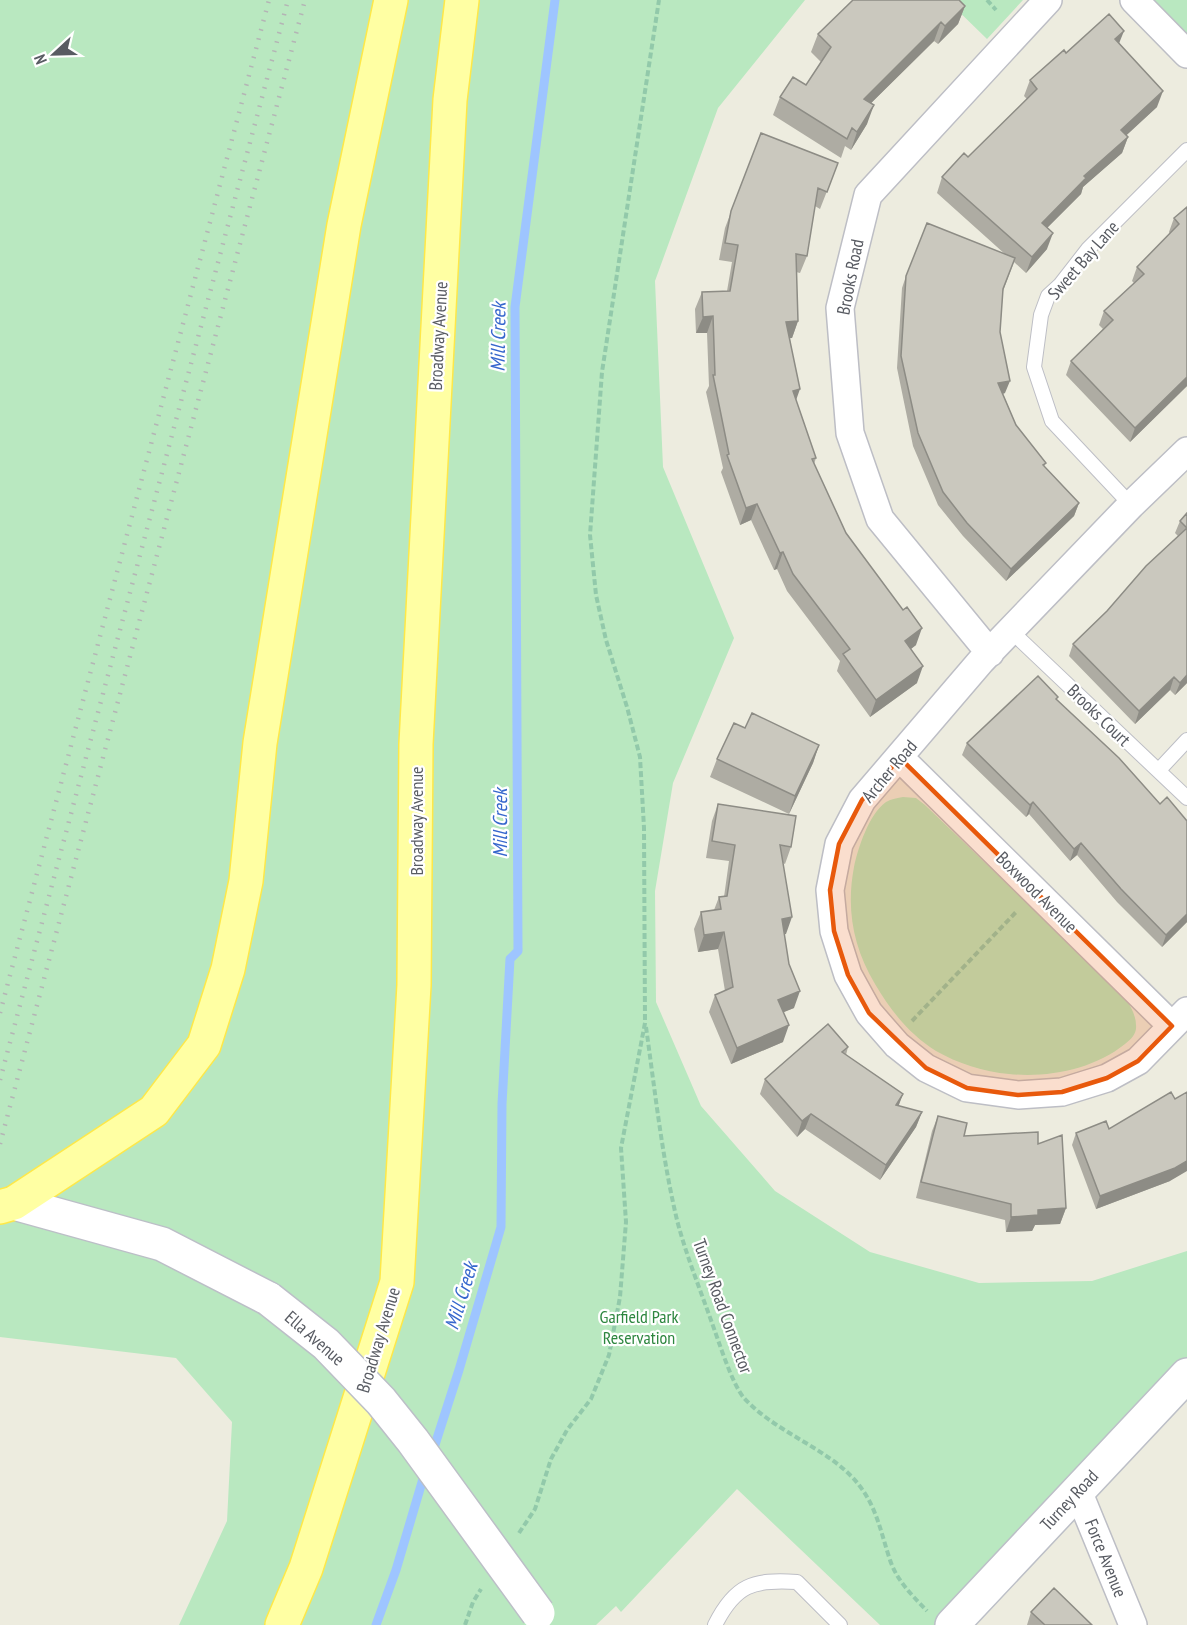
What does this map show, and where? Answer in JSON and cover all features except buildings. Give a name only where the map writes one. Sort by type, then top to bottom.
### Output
[{"type":"main road","points":[[7,1205],[154,1111],[204,1045],[208,1034],[228,969],[246,881],[260,743],[344,225],[391,0]]},
{"type":"main road","name":"Broadway Avenue","points":[[282,1625],[306,1568],[397,1282],[414,985],[416,744],[450,100],[462,0]]},
{"type":"main road","name":"Ella Avenue","points":[[7,1205],[162,1244],[268,1299],[326,1344],[381,1401],[413,1441],[543,1619]]},
{"type":"main road","name":"Turney Road","points":[[940,1619],[1078,1491],[1187,1375]]},
{"type":"street","name":"Brooks Road","points":[[990,653],[880,519],[850,433],[840,308],[868,195],[1048,0]]},
{"type":"street","points":[[1134,0],[1187,54]]},
{"type":"street","name":"Archer Road","points":[[1180,1018],[1138,1061],[1107,1078],[1062,1092],[1018,1095],[967,1088],[926,1068],[897,1045],[869,1013],[848,975],[834,932],[830,890],[839,844],[862,800],[981,661],[1131,505],[1187,451]]},
{"type":"street","name":"Boxwood Avenue","points":[[900,758],[1180,1018]]},
{"type":"street","name":"Force Avenue","points":[[1078,1491],[1133,1625]]},
{"type":"lane","name":"Sweet Bay Lane","points":[[1131,505],[1052,421],[1034,367],[1041,315],[1048,296],[1060,285],[1088,249],[1187,150]]},
{"type":"lane","name":"Brooks Court","points":[[1011,631],[1187,798]]},
{"type":"lane","points":[[1159,771],[1187,740]]},
{"type":"lane","points":[[715,1625],[728,1602],[736,1594],[746,1587],[770,1580],[796,1582],[840,1625]]},
{"type":"path","points":[[518,1534],[535,1509],[550,1459],[567,1430],[591,1399],[609,1355],[620,1297],[626,1222],[621,1148],[645,1023],[644,828],[640,757],[606,640],[596,595],[590,535],[602,372],[659,0]]},
{"type":"path","points":[[987,0],[996,10]]},
{"type":"path","points":[[905,1028],[1023,904]]},
{"type":"path","name":"Turney Road Connector","points":[[645,1023],[677,1221],[723,1356],[742,1396],[766,1418],[851,1475],[870,1498],[890,1561],[901,1583],[940,1619]]},
{"type":"path","points":[[465,1625],[473,1602],[485,1582]]},
{"type":"highlighted area","points":[[900,758],[1172,1026],[1138,1061],[1107,1078],[1062,1092],[1018,1095],[967,1088],[926,1068],[869,1013],[848,975],[834,931],[830,890],[839,844],[862,800]]},
{"type":"green space","name":"Garfield Park Reservation","points":[[0,0],[805,0],[718,108],[655,281],[663,467],[734,638],[673,783],[655,891],[656,1002],[701,1106],[775,1191],[870,1252],[979,1283],[1092,1281],[1187,1251],[1187,1375],[952,1625],[880,1625],[737,1489],[621,1612],[616,1606],[596,1625],[179,1625],[227,1521],[232,1422],[176,1358],[0,1337]]},
{"type":"green space","points":[[947,0],[1023,0],[987,39]]},
{"type":"green space","points":[[1138,0],[1187,0],[1187,47]]},
{"type":"green space","points":[[903,797],[916,798],[925,805],[1124,996],[1136,1021],[1136,1031],[1129,1040],[1113,1053],[1085,1066],[1040,1075],[1009,1074],[980,1069],[944,1055],[917,1037],[901,1021],[875,984],[861,956],[853,927],[851,898],[856,859],[869,823],[886,802]]},
{"type":"waterway","name":"Mill Creek","points":[[432,1454],[501,1227],[502,1104],[510,959],[518,951],[515,307],[555,0]]},
{"type":"waterway","name":"Mill Creek","points":[[376,1625],[396,1570],[425,1472]]},
{"type":"railway","points":[[0,1013],[269,0]]},
{"type":"railway","points":[[0,1080],[288,0]]},
{"type":"railway","points":[[0,1144],[305,0]]}]
